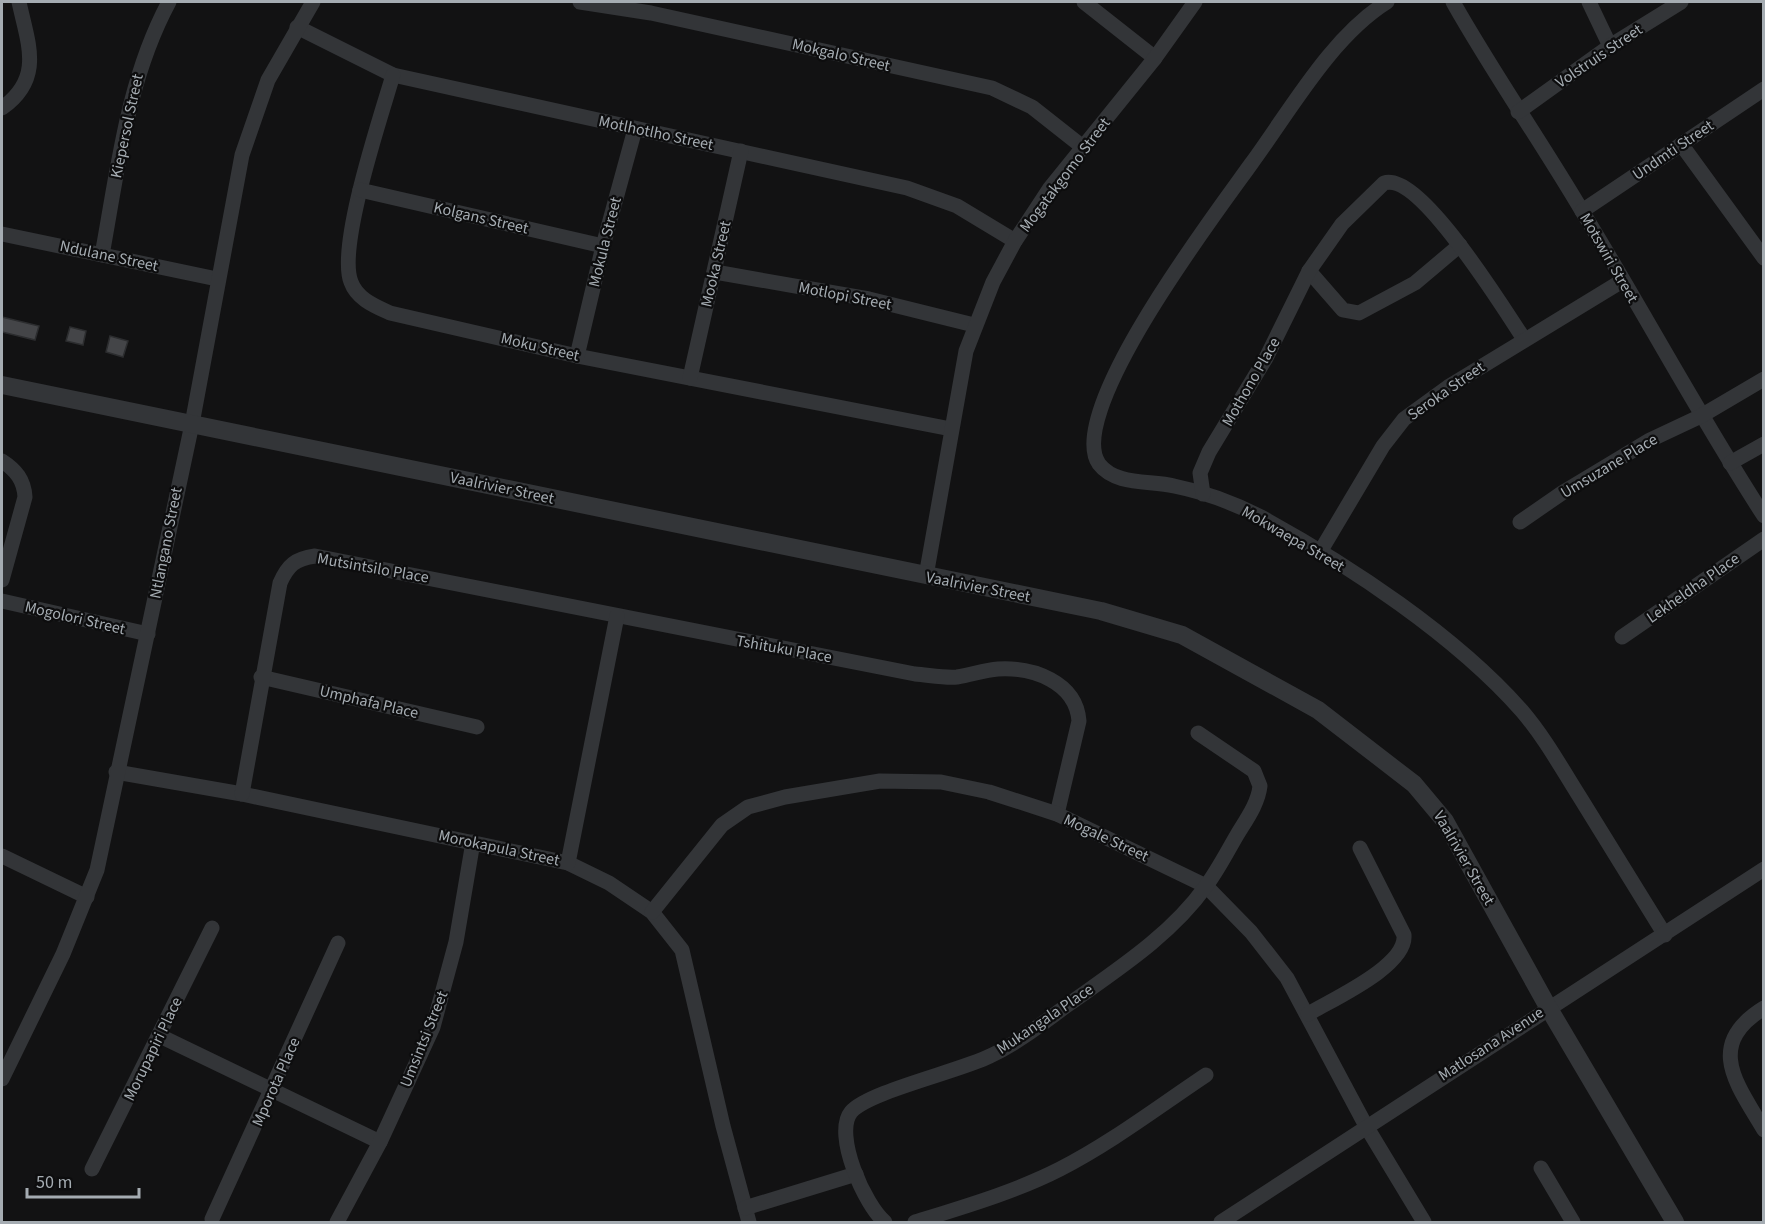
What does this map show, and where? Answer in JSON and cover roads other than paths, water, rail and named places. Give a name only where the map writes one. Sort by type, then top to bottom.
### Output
[{"type":"street","points":[[2,108],[22,90],[28,77],[31,55],[19,2]]},
{"type":"street","name":"Kiepersol Street","points":[[102,255],[131,96],[147,47],[169,2]]},
{"type":"street","name":"Ntlangano Street","points":[[2,1079],[63,954],[99,863],[116,772],[148,634],[192,424],[217,279],[242,155],[268,80],[313,2]]},
{"type":"street","name":"Mokgalo Street","points":[[580,2],[652,7],[993,88],[1032,107],[1084,148]]},
{"type":"street","points":[[1084,2],[1155,58]]},
{"type":"street","name":"Mogatakgomo Street","points":[[926,576],[951,429],[966,351],[974,325],[1015,241],[1050,188],[1155,58],[1195,2]]},
{"type":"street","name":"Mokwaepa Street","points":[[1387,2],[1358,25],[1291,105],[1257,156],[1199,234],[1139,328],[1096,423],[1094,453],[1108,473],[1122,478],[1173,485],[1203,494],[1260,517],[1320,552],[1421,621],[1498,686],[1544,739],[1665,935]]},
{"type":"street","name":"Motswiri Street","points":[[1453,2],[1518,112],[1582,211],[1701,416],[1764,516]]},
{"type":"street","points":[[1589,2],[1610,46]]},
{"type":"street","name":"Volstruis Street","points":[[1518,112],[1610,46],[1681,2]]},
{"type":"street","name":"Motlhotlho Street","points":[[297,27],[393,75],[907,188],[957,206],[1015,241]]},
{"type":"street","name":"Moku Street","points":[[393,75],[360,190],[346,265],[351,285],[363,299],[390,313],[577,356],[951,429]]},
{"type":"street","name":"Undmti Street","points":[[1582,211],[1764,89]]},
{"type":"street","name":"Mokula Street","points":[[577,356],[603,246],[635,129]]},
{"type":"street","points":[[1681,144],[1764,258]]},
{"type":"street","name":"Mooka Street","points":[[690,378],[741,151]]},
{"type":"street","name":"Mothono Place","points":[[1203,494],[1200,473],[1209,452],[1271,348],[1309,271],[1342,224],[1379,186],[1389,182],[1402,186],[1426,205],[1460,245],[1524,339]]},
{"type":"street","name":"Kolgans Street","points":[[360,190],[603,246]]},
{"type":"street","name":"Ndulane Street","points":[[2,234],[217,279]]},
{"type":"street","points":[[1309,271],[1343,310],[1359,313],[1415,284],[1460,245]]},
{"type":"street","name":"Motlopi Street","points":[[715,272],[869,299],[974,325]]},
{"type":"street","name":"Seroka Street","points":[[1320,552],[1383,446],[1404,419],[1448,387],[1622,281]]},
{"type":"street","name":"Umsuzane Place","points":[[1520,522],[1562,493],[1650,440],[1701,416],[1764,379]]},
{"type":"street","name":"Vaalrivier Street","points":[[2,385],[1101,611],[1156,625],[1182,635],[1318,710],[1391,764],[1430,801],[1445,821],[1548,1007],[1675,1222]]},
{"type":"street","points":[[1730,464],[1764,444]]},
{"type":"street","points":[[2,461],[18,474],[24,487],[25,497],[2,580]]},
{"type":"street","name":"Lekheldha Place","points":[[1622,637],[1764,539]]},
{"type":"street","name":"Mutsintsilo Place","points":[[242,794],[261,677],[280,584],[286,569],[304,558],[331,558],[617,616]]},
{"type":"street","name":"Mogolori Street","points":[[2,601],[148,634]]},
{"type":"street","points":[[568,862],[617,616]]},
{"type":"street","name":"Tshituku Place","points":[[617,616],[915,674],[954,677],[999,669],[1054,680],[1074,700],[1079,721],[1057,814]]},
{"type":"street","name":"Umphafa Place","points":[[261,677],[477,727]]},
{"type":"street","name":"Mukangala Place","points":[[885,1222],[877,1214],[856,1174],[844,1133],[845,1124],[854,1109],[883,1094],[955,1071],[991,1056],[1023,1037],[1155,940],[1206,886],[1250,814],[1260,786],[1254,771],[1198,733]]},
{"type":"street","name":"Morokapula Street","points":[[116,772],[242,794],[568,862],[609,883],[652,912],[682,950],[723,1126],[747,1215]]},
{"type":"street","name":"Mogale Street","points":[[652,912],[722,825],[748,807],[785,797],[880,781],[941,782],[989,792],[1057,814],[1206,886],[1271,955],[1308,1014],[1366,1126],[1424,1222]]},
{"type":"street","name":"Umsintsi Street","points":[[337,1222],[380,1142],[432,1028],[446,985],[456,942],[472,842]]},
{"type":"street","points":[[1308,1014],[1391,964],[1403,947],[1404,935],[1360,848]]},
{"type":"street","points":[[2,856],[87,897]]},
{"type":"street","name":"Matlosana Avenue","points":[[1221,1222],[1548,1007],[1665,935],[1764,869]]},
{"type":"street","name":"Morupapiri Place","points":[[92,1169],[212,928]]},
{"type":"street","name":"Mporota Place","points":[[212,1219],[338,943]]},
{"type":"street","points":[[1764,1008],[1743,1022],[1729,1050],[1733,1076],[1764,1130]]},
{"type":"street","points":[[160,1036],[380,1142]]},
{"type":"street","points":[[915,1222],[1024,1185],[1059,1170],[1086,1155],[1206,1076]]},
{"type":"street","points":[[1541,1168],[1573,1222]]},
{"type":"street","points":[[747,1215],[856,1174]]}]
